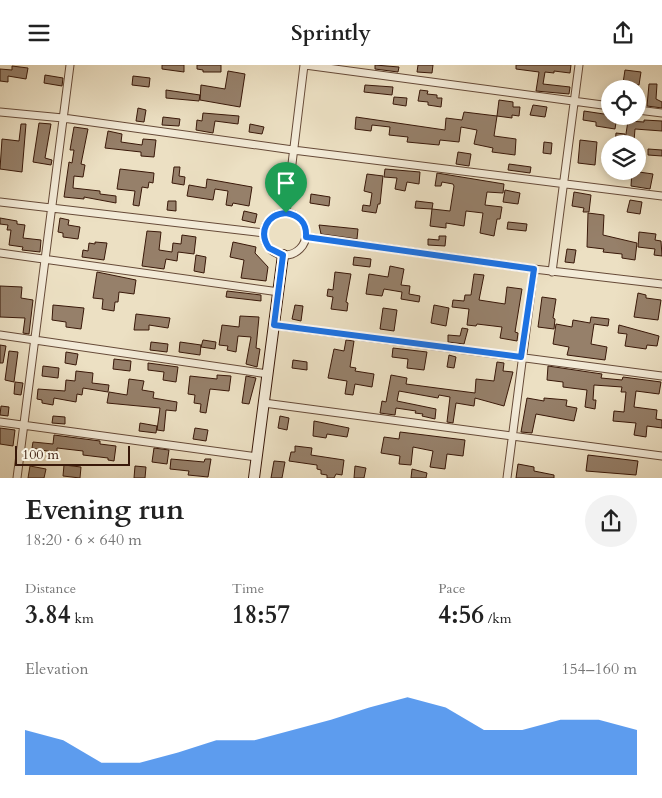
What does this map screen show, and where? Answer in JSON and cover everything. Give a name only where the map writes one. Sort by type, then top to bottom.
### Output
[{"type":"street","points":[[17,478],[70,65]]},
{"type":"street","points":[[286,213],[304,65],[601,105]]},
{"type":"street","points":[[552,272],[579,65]]},
{"type":"street","points":[[0,111],[64,118],[294,151],[662,196]]},
{"type":"street","points":[[646,111],[662,113]]},
{"type":"street","points":[[0,202],[264,233]]},
{"type":"street","points":[[286,213],[296,215],[303,222],[306,237],[298,251],[283,255],[269,248],[264,233],[266,224],[272,217],[286,213]]},
{"type":"street","points":[[306,237],[552,272],[662,284]]},
{"type":"street","points":[[0,253],[279,292]]},
{"type":"street","points":[[254,478],[283,255]]},
{"type":"street","points":[[506,478],[534,269]]},
{"type":"street","points":[[274,325],[662,376]]},
{"type":"street","points":[[0,335],[268,374]]},
{"type":"street","points":[[264,403],[662,456]]},
{"type":"street","points":[[0,422],[256,457]]},
{"type":"building","points":[[162,65],[184,65],[184,72],[162,69]]},
{"type":"building","points":[[197,65],[221,65],[221,72],[203,72],[203,70],[197,69]]},
{"type":"building","points":[[375,65],[399,67],[398,72],[375,69]]},
{"type":"building","points":[[418,65],[433,65],[432,73],[417,72]]},
{"type":"building","points":[[516,65],[571,65],[570,73],[545,72],[543,84],[570,87],[569,94],[536,91],[539,72],[516,69]]},
{"type":"building","points":[[12,66],[28,68],[26,79],[8,76],[8,82],[0,81],[0,69],[12,70]]},
{"type":"building","points":[[625,70],[641,72],[640,80],[623,80]]},
{"type":"building","points":[[228,71],[245,74],[240,107],[200,100],[201,85],[225,89]]},
{"type":"building","points":[[45,75],[63,78],[62,86],[44,83]]},
{"type":"building","points":[[133,76],[150,78],[149,87],[132,85]]},
{"type":"building","points":[[649,84],[657,84],[656,99],[662,102],[662,108],[647,106]]},
{"type":"building","points":[[365,85],[393,87],[392,95],[364,92]]},
{"type":"building","points":[[166,90],[200,95],[199,101],[166,98]]},
{"type":"building","points":[[420,90],[428,91],[427,94],[437,95],[437,98],[442,98],[441,107],[428,105],[428,102],[418,101]]},
{"type":"building","points":[[394,97],[407,98],[406,106],[393,104]]},
{"type":"building","points":[[499,100],[513,102],[513,107],[520,107],[519,116],[512,115],[512,118],[497,116]]},
{"type":"building","points":[[533,105],[547,107],[545,117],[530,115]]},
{"type":"building","points":[[138,108],[146,110],[144,122],[136,121]]},
{"type":"building","points":[[584,111],[601,114],[601,125],[616,125],[615,129],[596,126],[596,122],[583,120]]},
{"type":"building","points":[[464,112],[497,116],[494,136],[516,139],[515,155],[492,152],[493,148],[474,144],[477,130],[461,127],[459,142],[440,140],[439,145],[407,142],[408,137],[389,135],[390,127],[372,125],[371,131],[355,129],[356,117],[445,130],[446,118],[462,120]]},
{"type":"building","points":[[203,113],[239,116],[238,124],[215,121],[213,133],[196,130],[197,120],[202,121]]},
{"type":"building","points":[[163,117],[180,119],[179,126],[162,125]]},
{"type":"building","points":[[646,120],[662,121],[662,131],[635,129],[634,135],[626,135],[627,125],[646,125]]},
{"type":"building","points":[[39,123],[51,124],[45,158],[52,160],[51,165],[33,162]]},
{"type":"building","points":[[21,124],[26,124],[22,172],[0,169],[2,139],[19,141]]},
{"type":"building","points":[[250,124],[264,127],[262,134],[249,132]]},
{"type":"building","points":[[74,127],[88,129],[81,164],[85,165],[83,177],[74,176],[73,188],[100,191],[100,194],[116,196],[116,203],[84,197],[84,199],[64,197],[69,162],[72,163],[74,150],[70,150]]},
{"type":"building","points":[[108,131],[122,134],[121,142],[142,145],[143,139],[156,140],[154,157],[141,156],[141,152],[105,148]]},
{"type":"building","points":[[580,140],[597,142],[595,165],[578,163]]},
{"type":"building","points":[[544,142],[552,143],[551,154],[543,153]]},
{"type":"building","points":[[648,149],[662,150],[662,156],[648,155]]},
{"type":"building","points":[[458,152],[471,154],[469,166],[456,164]]},
{"type":"building","points":[[509,164],[531,167],[530,173],[508,170]]},
{"type":"building","points":[[174,167],[180,167],[179,176],[185,177],[184,185],[172,183]]},
{"type":"building","points":[[120,169],[154,173],[153,183],[149,182],[148,188],[142,187],[139,206],[133,205],[135,191],[117,189]]},
{"type":"building","points":[[385,169],[420,172],[419,184],[407,182],[405,191],[395,189],[397,178],[384,177]]},
{"type":"building","points":[[437,173],[504,184],[503,193],[487,192],[485,205],[502,207],[500,219],[497,219],[494,236],[480,233],[483,213],[466,211],[464,226],[446,223],[446,228],[430,226],[432,209],[450,211],[454,186],[453,184],[442,182],[441,186],[435,186]]},
{"type":"building","points":[[646,173],[653,174],[650,189],[631,186],[631,180],[646,180]]},
{"type":"building","points":[[367,174],[383,176],[380,204],[378,204],[376,213],[362,211],[363,205],[370,206],[372,193],[364,191]]},
{"type":"building","points":[[207,179],[252,187],[249,206],[233,203],[232,206],[226,205],[228,191],[215,189],[213,200],[187,196],[189,185],[206,188]]},
{"type":"building","points":[[505,190],[520,193],[518,204],[503,202]]},
{"type":"building","points":[[574,192],[591,195],[589,212],[583,212],[584,208],[572,206]]},
{"type":"building","points":[[311,194],[330,197],[329,206],[310,203]]},
{"type":"building","points":[[630,200],[642,202],[640,214],[627,212]]},
{"type":"building","points":[[168,201],[176,201],[176,211],[167,210]]},
{"type":"building","points":[[416,201],[433,203],[432,209],[415,208]]},
{"type":"building","points":[[244,211],[257,214],[255,223],[242,220]]},
{"type":"building","points":[[588,213],[604,215],[603,235],[637,243],[635,260],[622,258],[622,254],[603,252],[604,249],[587,247]]},
{"type":"building","points":[[0,218],[17,221],[17,224],[25,225],[23,238],[41,240],[40,252],[22,250],[23,247],[9,245],[11,230],[7,230],[8,225],[0,224]]},
{"type":"building","points":[[60,218],[69,220],[68,225],[80,227],[78,239],[63,237],[63,233],[58,232]]},
{"type":"building","points":[[508,222],[527,224],[526,231],[507,229]]},
{"type":"building","points":[[319,225],[358,229],[357,239],[321,234]]},
{"type":"building","points":[[147,231],[161,232],[159,250],[172,252],[173,243],[181,244],[182,235],[196,237],[194,254],[178,252],[177,261],[166,259],[164,269],[142,266]]},
{"type":"building","points":[[639,232],[656,234],[655,240],[661,241],[662,256],[654,255],[655,249],[638,247]]},
{"type":"building","points":[[439,236],[446,236],[445,246],[428,245],[428,239],[439,240]]},
{"type":"building","points":[[95,242],[107,243],[104,260],[82,257],[83,250],[88,251],[89,243],[95,244]]},
{"type":"building","points":[[233,242],[256,247],[255,253],[268,267],[266,281],[241,278],[244,260],[230,257]]},
{"type":"building","points":[[567,249],[576,250],[574,263],[565,262]]},
{"type":"building","points":[[196,255],[206,257],[204,273],[194,271]]},
{"type":"building","points":[[354,257],[371,259],[370,267],[353,265]]},
{"type":"building","points":[[390,266],[404,269],[401,285],[410,286],[409,294],[420,296],[419,302],[401,299],[402,292],[384,289],[382,296],[366,294],[369,274],[388,277]]},
{"type":"building","points":[[97,272],[136,280],[134,294],[119,292],[118,302],[115,302],[114,311],[102,309],[103,299],[93,298]]},
{"type":"building","points":[[335,272],[351,274],[346,302],[348,303],[347,311],[331,309],[333,297],[327,296],[328,289],[333,290]]},
{"type":"building","points":[[474,274],[484,275],[479,300],[505,304],[507,287],[522,289],[515,332],[518,333],[517,341],[500,338],[502,327],[477,324],[476,326],[467,325],[469,309],[452,307],[453,300],[464,301],[465,295],[471,295]]},
{"type":"building","points":[[0,286],[22,287],[21,298],[33,300],[29,334],[23,333],[25,318],[0,317]]},
{"type":"building","points":[[227,291],[261,295],[261,301],[226,297]]},
{"type":"building","points":[[638,293],[646,295],[646,298],[661,300],[658,320],[634,317]]},
{"type":"building","points":[[542,297],[556,299],[553,318],[555,319],[554,329],[538,327]]},
{"type":"building","points":[[53,305],[84,308],[81,329],[66,327],[66,322],[52,320]]},
{"type":"building","points":[[295,305],[303,306],[301,321],[292,319]]},
{"type":"building","points":[[434,305],[449,308],[446,326],[431,323]]},
{"type":"building","points":[[383,308],[397,310],[394,331],[380,329]]},
{"type":"building","points":[[136,314],[170,318],[168,328],[149,325],[149,330],[134,330]]},
{"type":"building","points":[[240,316],[259,317],[256,348],[260,349],[257,367],[246,364],[251,337],[238,336],[236,352],[227,350],[228,346],[219,345],[222,325],[239,327]]},
{"type":"building","points":[[591,317],[609,319],[608,326],[594,324],[591,344],[607,347],[605,360],[567,355],[569,347],[553,344],[556,324],[572,327],[573,320],[590,323]]},
{"type":"building","points":[[619,325],[659,336],[657,346],[647,345],[646,349],[625,346],[627,334],[618,333]]},
{"type":"building","points":[[462,328],[468,329],[464,344],[448,342],[448,335],[460,336]]},
{"type":"building","points":[[203,340],[216,342],[215,349],[201,347]]},
{"type":"building","points":[[346,340],[354,341],[350,367],[356,368],[355,371],[374,374],[372,387],[355,384],[353,395],[345,394],[347,381],[328,378],[334,349],[344,351]]},
{"type":"building","points":[[151,342],[168,344],[167,352],[150,350]]},
{"type":"building","points":[[180,342],[201,345],[200,355],[179,352]]},
{"type":"building","points":[[0,345],[6,346],[3,363],[0,363]]},
{"type":"building","points":[[393,348],[427,352],[424,370],[407,368],[408,359],[392,357]]},
{"type":"building","points":[[9,351],[18,352],[14,382],[5,380]]},
{"type":"building","points":[[66,352],[78,354],[76,365],[65,363]]},
{"type":"building","points":[[449,355],[456,357],[454,368],[447,367]]},
{"type":"building","points":[[114,359],[131,361],[130,371],[113,369]]},
{"type":"building","points":[[293,360],[307,362],[307,370],[292,368]]},
{"type":"building","points":[[497,362],[504,363],[503,371],[513,372],[504,406],[475,398],[474,406],[456,403],[453,423],[447,422],[450,397],[439,395],[438,398],[399,391],[397,401],[436,409],[435,419],[422,416],[423,414],[415,413],[416,411],[396,408],[395,415],[380,413],[382,401],[386,402],[391,375],[407,378],[406,384],[475,393],[476,379],[494,381]]},
{"type":"building","points":[[148,363],[178,367],[176,382],[163,380],[164,372],[148,370]]},
{"type":"building","points":[[43,366],[59,368],[58,378],[42,376]]},
{"type":"building","points":[[548,366],[602,374],[601,378],[622,380],[623,377],[661,382],[659,394],[636,391],[634,407],[657,410],[656,419],[662,420],[662,428],[647,426],[646,437],[634,435],[636,423],[613,421],[614,411],[624,412],[626,392],[621,392],[622,387],[594,385],[593,400],[596,400],[595,409],[585,407],[587,390],[563,387],[563,382],[547,380]]},
{"type":"building","points":[[76,371],[93,373],[92,383],[109,385],[108,392],[83,388],[82,395],[77,394],[76,402],[54,398],[53,405],[42,403],[42,400],[37,399],[38,389],[65,391],[66,380],[75,381]]},
{"type":"building","points":[[217,375],[231,376],[229,391],[210,389],[206,413],[200,412],[201,404],[194,403],[195,395],[188,394],[190,376],[217,379]]},
{"type":"building","points":[[246,376],[256,378],[249,404],[242,403]]},
{"type":"building","points":[[129,379],[144,381],[142,390],[154,392],[153,398],[177,402],[176,411],[166,410],[164,431],[157,430],[160,408],[107,403],[109,392],[127,395]]},
{"type":"building","points":[[15,382],[23,383],[21,395],[14,394]]},
{"type":"building","points":[[527,398],[544,401],[544,398],[567,400],[566,406],[577,408],[574,421],[536,414],[532,433],[521,432]]},
{"type":"building","points":[[1,406],[9,407],[8,416],[0,415]]},
{"type":"building","points":[[53,416],[65,417],[65,424],[52,423]]},
{"type":"building","points":[[280,416],[289,418],[287,430],[278,428]]},
{"type":"building","points":[[314,421],[349,428],[347,437],[327,434],[326,438],[313,436]]},
{"type":"building","points":[[140,423],[157,426],[156,433],[139,431]]},
{"type":"building","points":[[0,428],[15,430],[13,446],[0,444]]},
{"type":"building","points":[[195,428],[208,430],[206,441],[193,439]]},
{"type":"building","points":[[400,432],[465,440],[463,456],[447,454],[445,469],[430,467],[433,451],[413,447],[411,465],[399,464],[400,456],[381,453],[384,437],[399,439]]},
{"type":"building","points":[[54,435],[100,441],[100,444],[116,446],[114,461],[108,460],[108,458],[83,455],[83,451],[57,448],[57,453],[32,448],[33,442],[53,444]]},
{"type":"building","points":[[295,446],[312,448],[311,455],[344,460],[342,475],[336,474],[334,478],[327,478],[327,475],[321,474],[321,470],[317,469],[317,465],[289,461],[291,452],[295,452]]},
{"type":"building","points":[[154,448],[169,450],[167,464],[152,462]]},
{"type":"building","points":[[588,455],[638,461],[636,475],[586,471]]},
{"type":"building","points":[[171,459],[204,462],[205,459],[211,459],[208,477],[188,475],[189,471],[170,469]]},
{"type":"building","points":[[274,461],[285,462],[282,478],[271,478]]},
{"type":"building","points":[[518,464],[534,467],[534,471],[554,475],[554,478],[516,478]]},
{"type":"building","points":[[64,465],[81,467],[80,478],[63,476]]},
{"type":"building","points":[[30,466],[46,469],[44,478],[28,478]]},
{"type":"building","points":[[135,466],[146,467],[145,478],[134,478]]},
{"type":"building","points":[[355,466],[366,468],[364,478],[354,478]]},
{"type":"building","points":[[412,469],[427,473],[426,478],[411,478]]},
{"type":"route","points":[[286,213],[296,215],[303,222],[307,232],[306,237],[534,269],[521,357],[274,325],[283,255],[273,252],[266,244],[264,229],[269,220],[276,214],[286,213]]}]
